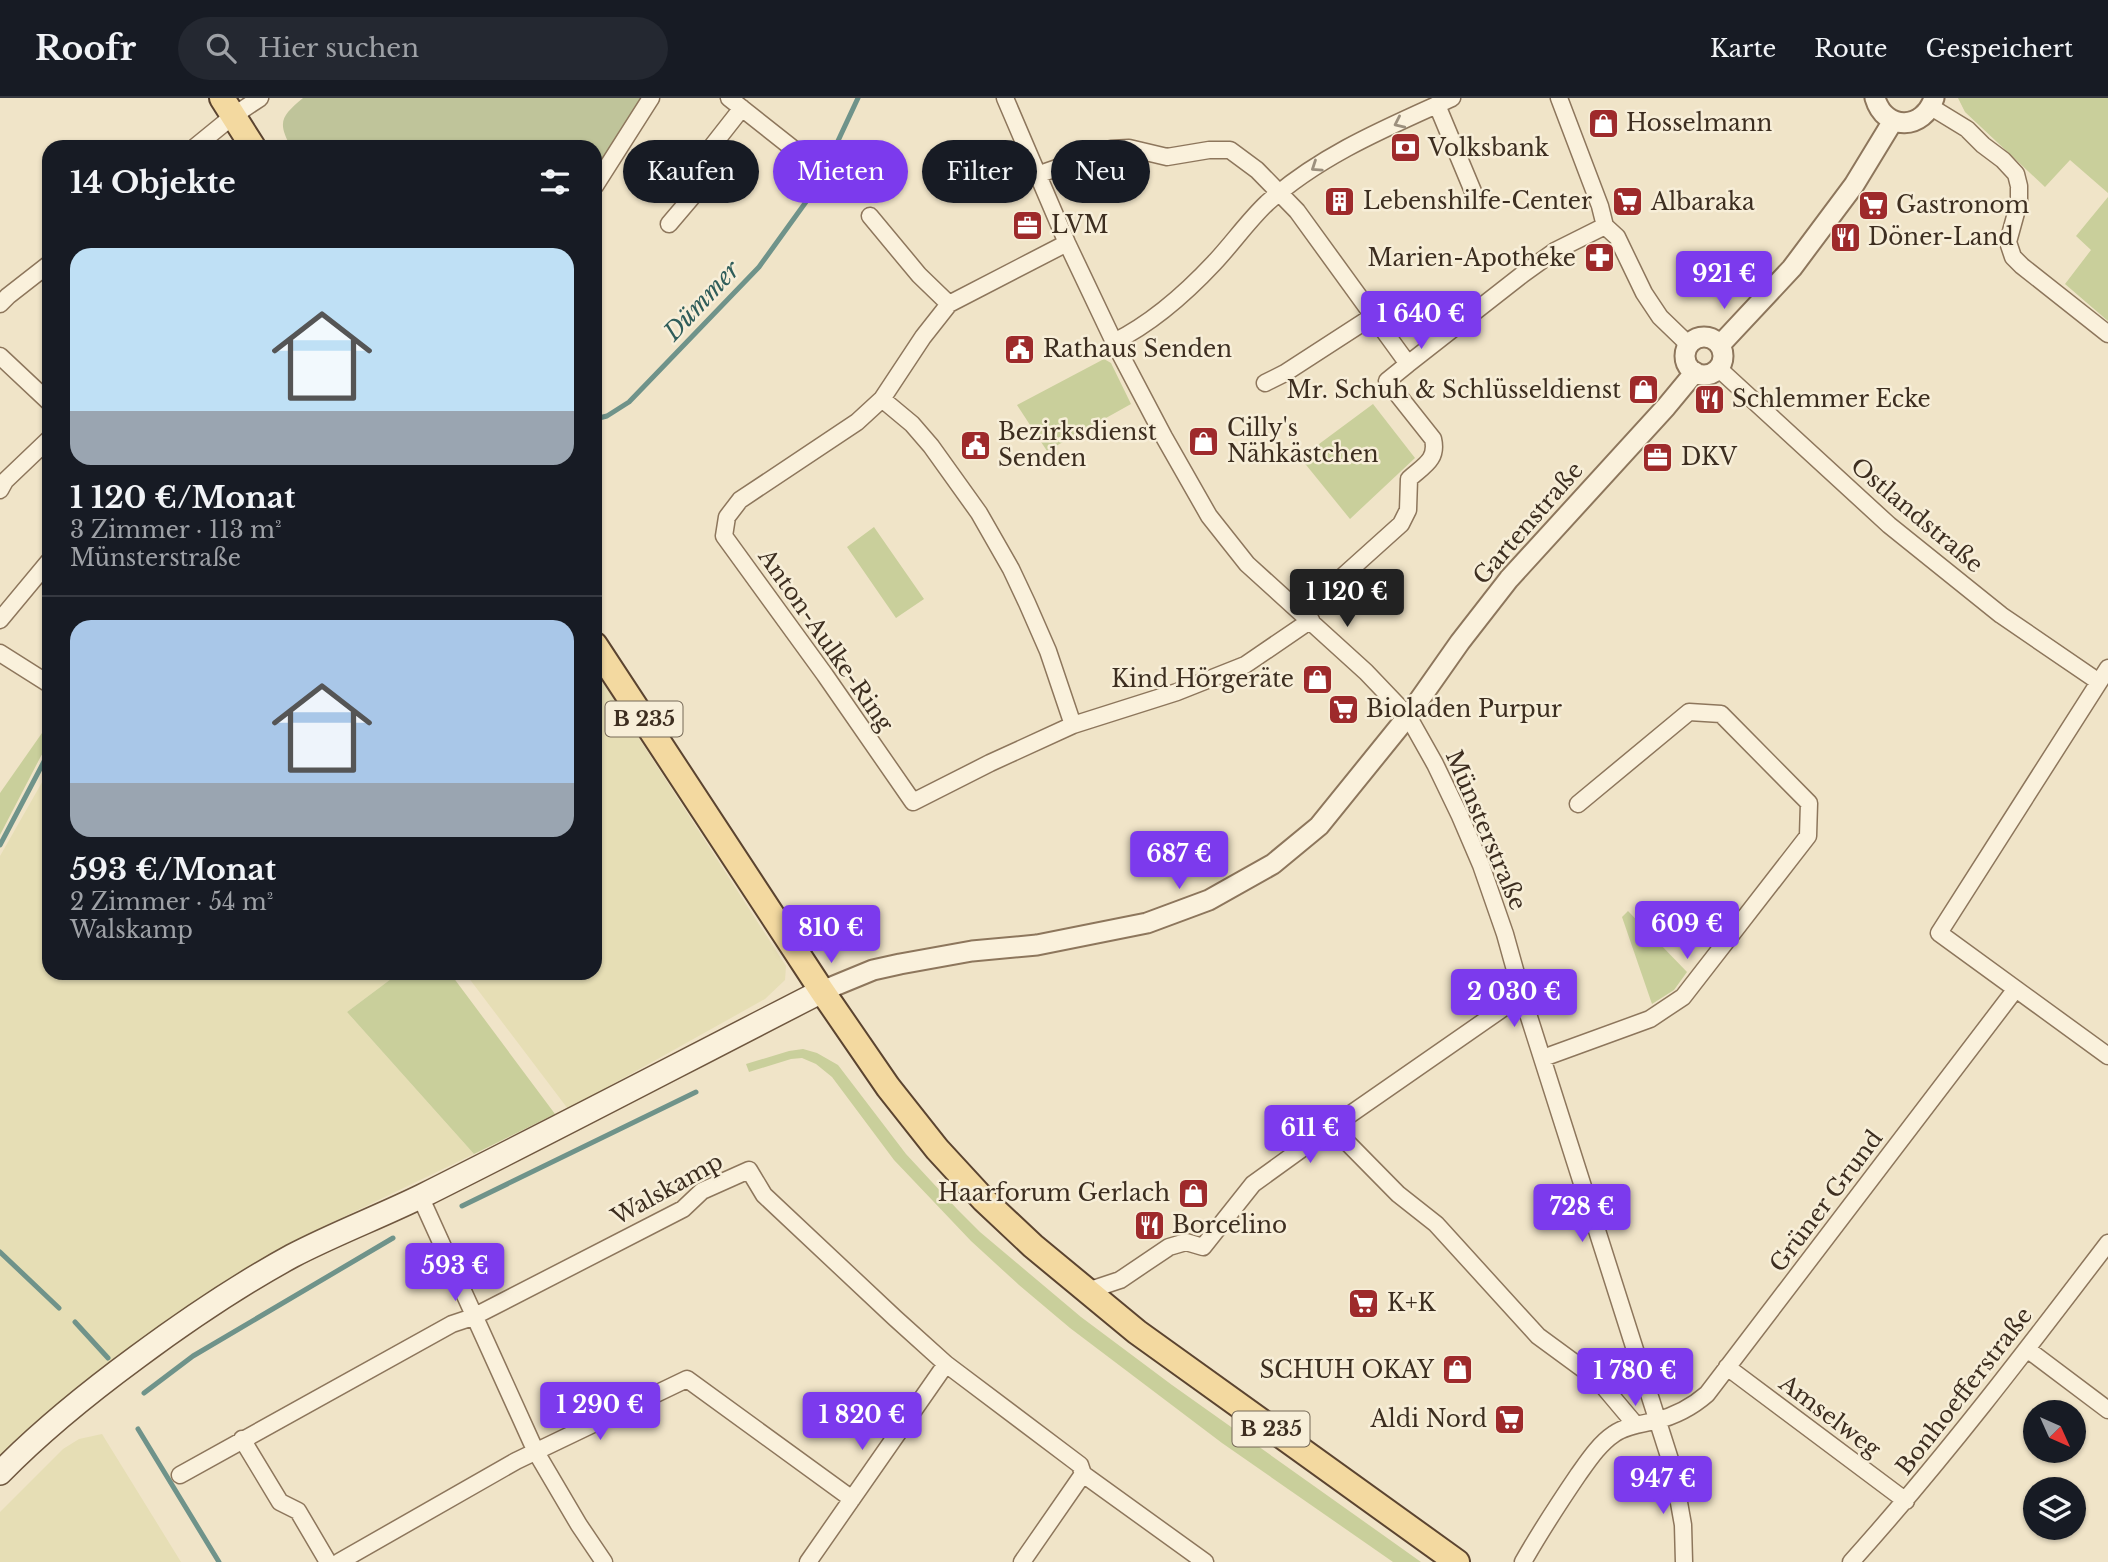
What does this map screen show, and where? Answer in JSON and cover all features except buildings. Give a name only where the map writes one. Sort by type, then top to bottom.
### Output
[{"type":"main road","points":[[227,107],[248,140]]},
{"type":"main road","name":"B 235","points":[[602,656],[822,991],[888,1087],[937,1149],[1032,1246],[1087,1291],[1177,1362],[1457,1562]]},
{"type":"main road","points":[[0,1473],[26,1446],[82,1397],[239,1285],[295,1254],[420,1196],[695,1058],[822,991]]},
{"type":"street","points":[[201,140],[227,107],[260,98]]},
{"type":"street","points":[[602,175],[651,98]]},
{"type":"street","name":"Münsterstraße","points":[[1005,98],[1022,140]]},
{"type":"street","points":[[1114,342],[1164,311],[1212,265],[1265,205],[1280,193],[1346,147],[1452,98]]},
{"type":"street","points":[[1559,98],[1605,226],[1617,237],[1644,293],[1660,317],[1689,345]]},
{"type":"street","points":[[1875,98],[1884,115],[1893,121],[1904,123],[1924,116],[1933,103],[1967,129],[2016,174],[2019,202],[2008,242],[2013,257],[2108,334]]},
{"type":"street","points":[[669,224],[703,184],[691,173],[736,103],[782,140]]},
{"type":"street","points":[[1437,105],[1477,201]]},
{"type":"street","points":[[1720,345],[1792,268],[1854,185],[1893,121]]},
{"type":"street","points":[[1037,175],[1111,149],[1129,148],[1167,158],[1209,150],[1230,150],[1257,170],[1297,211],[1408,364],[1555,251],[1605,226]]},
{"type":"street","name":"Münsterstraße","points":[[1037,175],[1114,342],[1209,516],[1247,564],[1366,672],[1408,716],[1456,805],[1505,934],[1522,995],[1658,1420],[1675,1481],[1683,1525],[1684,1562]]},
{"type":"street","points":[[870,216],[919,275],[949,304]]},
{"type":"street","name":"Anton-Aulke-Ring","points":[[1067,243],[949,304],[881,399],[858,422],[740,500],[727,517],[724,536],[825,675],[912,802],[1073,725],[1177,692],[1245,665],[1307,617],[1401,524],[1408,510],[1409,479],[1432,458],[1436,450],[1433,439],[1387,381],[1408,364]]},
{"type":"street","points":[[0,304],[42,269]]},
{"type":"street","points":[[1265,383],[1373,316]]},
{"type":"street","points":[[1701,337],[1714,340],[1720,345],[1723,357],[1718,368],[1707,374],[1695,372],[1686,363],[1685,356],[1689,345],[1701,337]]},
{"type":"street","points":[[0,356],[42,395]]},
{"type":"street","name":"Ostlandstraße","points":[[1718,368],[1889,525],[2001,615],[2099,682]]},
{"type":"street","name":"Gartenstraße","points":[[822,991],[873,970],[972,951],[1096,934],[1147,923],[1209,900],[1273,864],[1319,826],[1408,716],[1447,659],[1509,579],[1695,372]]},
{"type":"street","points":[[881,399],[912,424],[931,446],[979,513],[1027,603],[1048,651],[1073,725]]},
{"type":"street","points":[[0,490],[5,481],[42,446]]},
{"type":"street","points":[[0,620],[42,569]]},
{"type":"street","points":[[0,653],[42,680]]},
{"type":"street","points":[[2108,668],[1940,933],[2108,1056]]},
{"type":"street","points":[[1543,1058],[1650,1019],[1683,998],[1808,836],[1809,803],[1721,714],[1689,712],[1578,804]]},
{"type":"street","name":"Grüner Grund","points":[[1635,1424],[1658,1420],[1694,1406],[1707,1394],[2015,990]]},
{"type":"street","points":[[1087,1291],[1120,1280],[1170,1247],[1186,1242],[1203,1247],[1253,1184],[1522,995]]},
{"type":"street","points":[[1332,1127],[1398,1194],[1436,1224],[1538,1336],[1598,1380],[1635,1424],[1614,1434],[1592,1455],[1537,1537],[1524,1562]]},
{"type":"street","name":"Walskamp","points":[[180,1475],[452,1324],[473,1317],[683,1209],[702,1191],[749,1170],[764,1195],[946,1364],[1080,1465],[1083,1474],[1205,1562]]},
{"type":"street","points":[[420,1196],[536,1452],[604,1562]]},
{"type":"street","name":"Bonhoefferstraße","points":[[1851,1562],[1906,1501],[2108,1243]]},
{"type":"street","points":[[2027,1349],[2108,1410]]},
{"type":"street","points":[[808,1562],[946,1364]]},
{"type":"street","name":"Amselweg","points":[[1727,1367],[1906,1501]]},
{"type":"street","points":[[339,1562],[516,1461],[687,1379],[852,1499]]},
{"type":"street","points":[[242,1439],[280,1502],[298,1511],[328,1562]]},
{"type":"street","points":[[1022,1562],[1083,1474]]},
{"type":"shaded area","points":[[602,681],[786,966],[785,980],[765,999],[568,1109],[470,980],[602,980]]},
{"type":"shaded area","points":[[42,782],[42,980],[390,980],[347,1012],[474,1154],[304,1236],[233,1277],[77,1387],[0,1455],[0,856]]},
{"type":"shaded area","points":[[102,1434],[181,1562],[0,1562],[0,1512],[63,1449],[79,1439]]},
{"type":"green space","points":[[303,98],[643,98],[602,161],[602,140],[287,140],[283,125],[286,114]]},
{"type":"green space","points":[[1958,98],[2108,98],[2108,193],[2070,160],[2045,187],[1965,112]]},
{"type":"green space","points":[[2108,197],[2108,321],[2065,284],[2091,250],[2076,236]]},
{"type":"green space","points":[[1104,359],[1111,363],[1131,404],[1047,451],[1017,405]]},
{"type":"green space","points":[[1373,404],[1415,458],[1350,519],[1298,455],[1315,447]]},
{"type":"green space","points":[[874,527],[924,599],[896,618],[847,547]]},
{"type":"green space","points":[[42,733],[42,754],[0,835],[0,793]]},
{"type":"green space","points":[[1628,911],[1687,972],[1674,990],[1652,1004],[1622,917]]},
{"type":"green space","points":[[390,980],[455,980],[555,1114],[474,1154],[347,1012]]},
{"type":"green space","points":[[803,1049],[817,1053],[838,1065],[906,1154],[957,1209],[980,1232],[1081,1317],[1421,1562],[1393,1562],[1222,1443],[1070,1328],[971,1241],[894,1160],[832,1077],[816,1064],[802,1058],[791,1059],[749,1072],[746,1064]]},
{"type":"waterway","name":"Dümmer","points":[[602,417],[629,402],[759,267],[816,188],[858,98]]},
{"type":"waterway","name":"Dümmer","points":[[0,845],[42,765]]},
{"type":"waterway","points":[[462,1206],[696,1092]]},
{"type":"waterway","points":[[144,1393],[193,1356],[393,1238]]},
{"type":"waterway","points":[[0,1252],[59,1308]]},
{"type":"waterway","points":[[75,1322],[108,1358]]},
{"type":"waterway","points":[[138,1429],[219,1562]]},
{"type":"place","name":"Hosselmann","points":[[1603,123]]},
{"type":"place","name":"Volksbank","points":[[1405,148]]},
{"type":"place","name":"Lebenshilfe-Center","points":[[1340,201]]},
{"type":"place","name":"Albaraka","points":[[1628,202]]},
{"type":"place","name":"Gastronom","points":[[1873,205]]},
{"type":"place","name":"LVM","points":[[1028,225]]},
{"type":"place","name":"Döner-Land","points":[[1845,237]]},
{"type":"place","name":"Marien-Apotheke","points":[[1599,258]]},
{"type":"place","name":"Rathaus Senden","points":[[1020,349]]},
{"type":"place","name":"Mr. Schuh & Schlüsseldienst","points":[[1644,390]]},
{"type":"place","name":"Schlemmer Ecke","points":[[1709,399]]},
{"type":"place","name":"Cilly's Nähkästchen","points":[[1204,441]]},
{"type":"place","name":"Bezirksdienst Senden","points":[[975,445]]},
{"type":"place","name":"DKV","points":[[1658,457]]},
{"type":"place","name":"Kind Hörgeräte","points":[[1317,679]]},
{"type":"place","name":"Bioladen Purpur","points":[[1343,709]]},
{"type":"place","name":"Haarforum Gerlach","points":[[1193,1193]]},
{"type":"place","name":"Borcelino","points":[[1149,1225]]},
{"type":"place","name":"K+K","points":[[1364,1303]]},
{"type":"place","name":"SCHUH OKAY","points":[[1457,1370]]},
{"type":"place","name":"Aldi Nord","points":[[1510,1419]]}]
